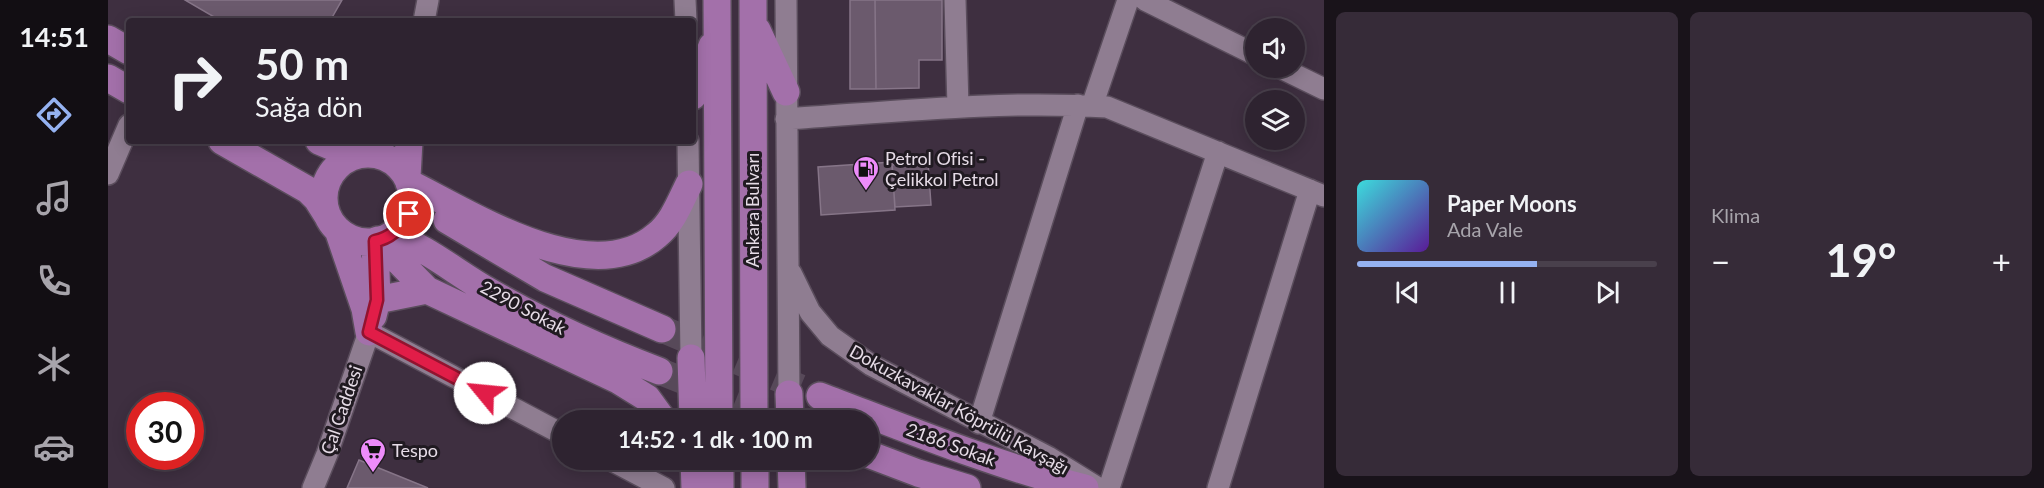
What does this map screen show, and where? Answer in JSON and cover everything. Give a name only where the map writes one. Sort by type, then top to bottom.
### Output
[{"type":"main road","name":"Ankara Bulvarı","points":[[717,0],[719,410]]},
{"type":"main road","name":"Ankara Bulvarı","points":[[753,11],[754,410]]},
{"type":"main road","points":[[753,11],[786,92]]},
{"type":"main road","points":[[696,88],[717,31]]},
{"type":"main road","points":[[108,39],[126,49]]},
{"type":"main road","points":[[108,78],[126,88]]},
{"type":"main road","points":[[227,144],[308,190],[317,198],[333,224]]},
{"type":"main road","name":"2290 Sokak","points":[[333,144],[365,151],[390,160],[399,167],[425,202],[441,216],[545,278],[662,329]]},
{"type":"main road","points":[[381,239],[402,226],[409,214],[412,200],[409,182],[409,144]]},
{"type":"main road","points":[[365,151],[341,164],[331,175],[325,189],[324,204],[365,309],[369,332]]},
{"type":"main road","points":[[409,182],[520,239],[586,256],[613,256],[657,236],[673,216],[689,184]]},
{"type":"main road","name":"2290 Sokak","points":[[333,224],[350,238],[364,242],[381,239],[422,248],[489,292],[594,346],[659,372]]},
{"type":"main road","points":[[369,332],[377,300],[381,239]]},
{"type":"main road","points":[[381,239],[427,290],[618,381],[647,398],[656,410]]},
{"type":"main road","points":[[377,300],[427,290]]},
{"type":"main road","points":[[691,358],[693,410]]},
{"type":"main road","name":"2186 Sokak","points":[[820,396],[989,459],[1085,488]]},
{"type":"main road","name":"2186 Sokak","points":[[879,458],[967,488]]},
{"type":"main road","points":[[879,463],[890,473],[900,488]]},
{"type":"main road","points":[[755,470],[755,488]]},
{"type":"main road","points":[[791,470],[792,488]]},
{"type":"street","points":[[425,18],[428,0]]},
{"type":"street","points":[[685,0],[686,18]]},
{"type":"street","name":"Ankara Bulvarı","points":[[786,0],[789,407]]},
{"type":"street","points":[[955,0],[958,107]]},
{"type":"street","points":[[979,423],[1085,105],[1128,0]]},
{"type":"street","points":[[1145,0],[1245,50]]},
{"type":"street","points":[[1301,78],[1324,89]]},
{"type":"street","points":[[786,119],[958,107],[1085,105],[1107,107],[1317,193],[1218,488]]},
{"type":"street","points":[[108,174],[126,132]]},
{"type":"street","points":[[688,144],[691,358]]},
{"type":"street","points":[[1109,488],[1218,152]]},
{"type":"street","name":"Dokuzkavaklar Köprülü Kavşağı","points":[[787,266],[810,312],[830,336],[871,365],[1048,457],[1098,488]]},
{"type":"street","points":[[369,332],[552,429]]},
{"type":"street","name":"Çal Caddesi","points":[[313,488],[369,332]]},
{"type":"street","points":[[630,470],[664,488]]},
{"type":"building","points":[[185,0],[342,0],[332,18],[216,18]]},
{"type":"building","points":[[850,0],[875,0],[876,89],[850,89]]},
{"type":"building","points":[[875,0],[942,0],[942,60],[919,60],[919,88],[876,89]]},
{"type":"building","points":[[892,162],[895,210],[821,215],[818,167]]},
{"type":"building","points":[[928,162],[931,205],[895,207],[892,165]]},
{"type":"building","name":"Tespo","points":[[359,460],[428,488],[347,488]]},
{"type":"tunnel","points":[[662,329],[820,396]]},
{"type":"tunnel","points":[[659,371],[756,410]]},
{"type":"place","name":"Petrol Ofisi - Çelikkol Petrol","points":[[866,192]]},
{"type":"place","name":"Tespo","points":[[373,474]]},
{"type":"route","points":[[409,214],[402,226],[391,235],[375,241],[377,300],[369,332],[485,393]]}]
